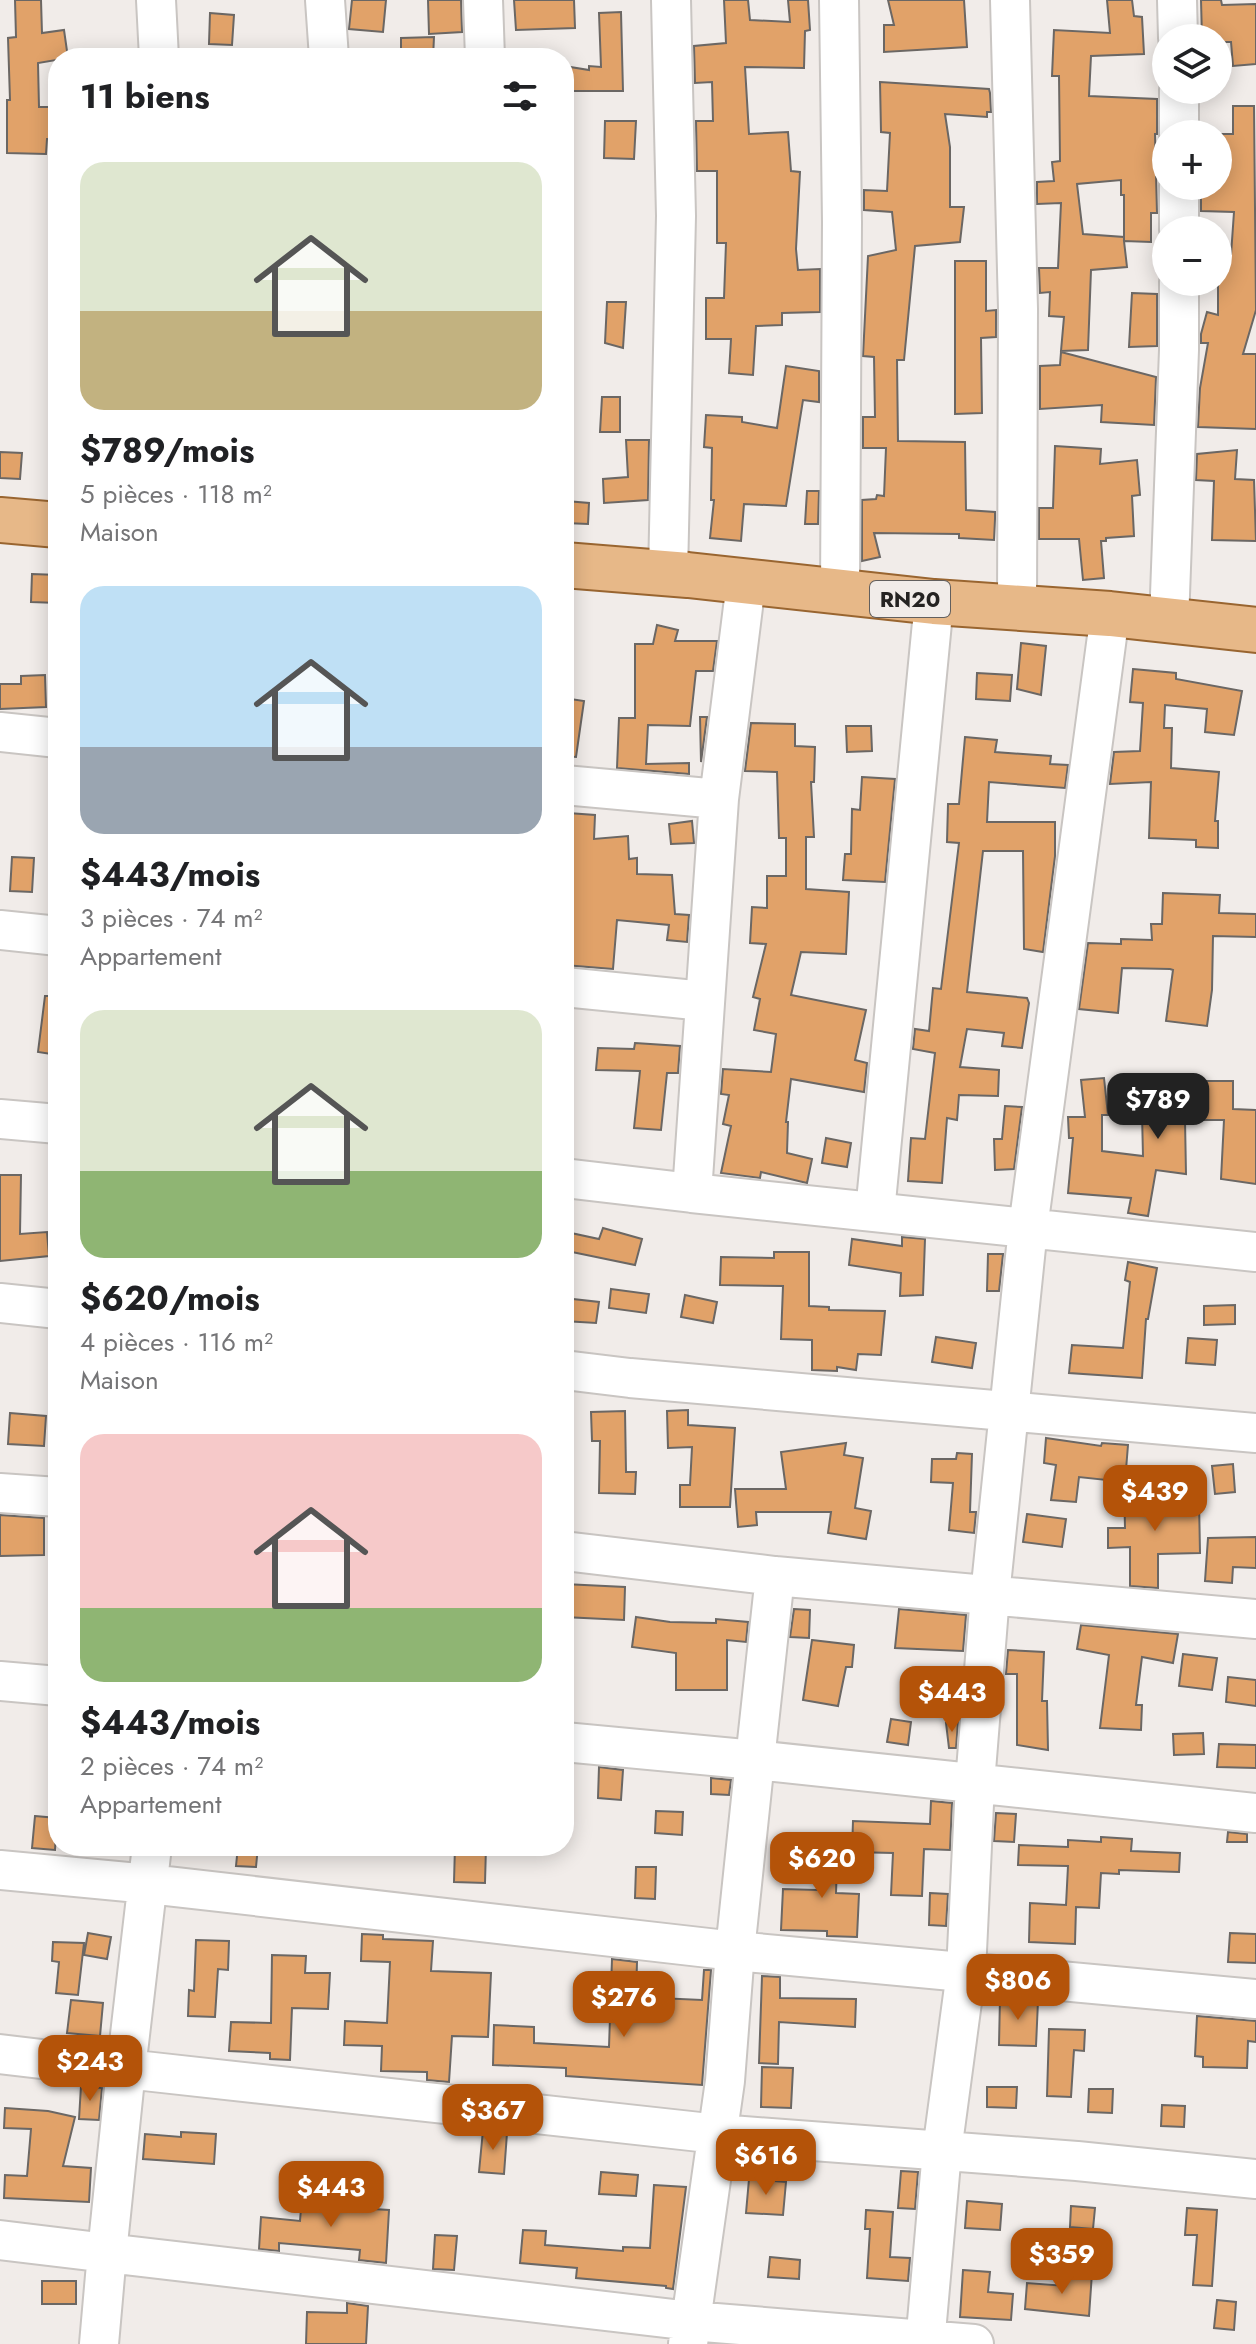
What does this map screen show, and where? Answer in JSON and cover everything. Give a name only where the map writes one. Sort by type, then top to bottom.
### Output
[{"type":"main road","points":[[0,520],[48,524]]},
{"type":"main road","name":"RN20","points":[[574,566],[1256,630]]},
{"type":"street","points":[[156,0],[158,48]]},
{"type":"street","points":[[325,0],[328,48]]},
{"type":"street","points":[[483,0],[485,48]]},
{"type":"street","points":[[668,574],[676,216],[671,0]]},
{"type":"street","points":[[839,0],[840,592]]},
{"type":"street","points":[[1010,0],[1018,309],[1017,608]]},
{"type":"street","points":[[1177,0],[1178,24]]},
{"type":"street","points":[[1169,622],[1179,296]]},
{"type":"street","points":[[692,1193],[719,799],[746,583]]},
{"type":"street","points":[[875,1212],[934,602]]},
{"type":"street","points":[[926,2342],[942,2151],[966,1972],[975,1783],[1008,1411],[1028,1228],[1110,614]]},
{"type":"street","points":[[0,732],[48,737]]},
{"type":"street","points":[[574,786],[719,799]]},
{"type":"street","points":[[0,930],[48,935]]},
{"type":"street","points":[[574,988],[704,1001]]},
{"type":"street","points":[[0,1119],[48,1123]]},
{"type":"street","points":[[574,1179],[1256,1252]]},
{"type":"street","points":[[0,1303],[48,1308]]},
{"type":"street","points":[[574,1371],[1256,1433]]},
{"type":"street","points":[[0,1493],[48,1496]]},
{"type":"street","points":[[574,1552],[775,1576],[1256,1619]]},
{"type":"street","points":[[690,2333],[725,2081],[735,1951],[775,1576]]},
{"type":"street","points":[[0,1681],[48,1685]]},
{"type":"street","points":[[574,1743],[1256,1813]]},
{"type":"street","points":[[99,2344],[126,2069],[151,1856]]},
{"type":"street","points":[[0,1870],[149,1884],[735,1951],[1256,1999]]},
{"type":"street","points":[[0,2054],[718,2134],[1256,2179]]},
{"type":"street","points":[[0,2240],[690,2333],[974,2344]]},
{"type":"building","points":[[15,0],[41,0],[42,33],[64,30],[67,48],[48,48],[48,61],[38,63],[39,107],[48,107],[46,154],[7,153],[7,100],[10,100],[8,38],[16,37]]},
{"type":"building","points":[[352,0],[386,0],[383,32],[349,29]]},
{"type":"building","points":[[428,0],[461,0],[462,32],[429,34]]},
{"type":"building","points":[[514,0],[574,0],[575,28],[516,30]]},
{"type":"building","points":[[724,0],[748,0],[750,20],[790,22],[788,0],[808,0],[810,30],[805,31],[804,68],[745,67],[749,134],[788,132],[791,171],[800,172],[796,249],[798,270],[820,269],[820,312],[782,313],[782,325],[756,326],[753,375],[729,373],[731,339],[706,339],[706,298],[724,298],[726,243],[717,243],[717,171],[697,171],[696,121],[713,121],[712,82],[695,83],[694,46],[726,43]]},
{"type":"building","points":[[888,0],[964,0],[967,47],[884,52],[884,25],[894,25]]},
{"type":"building","points":[[1107,0],[1132,0],[1134,16],[1142,17],[1144,54],[1091,56],[1089,96],[1152,99],[1152,104],[1157,104],[1157,120],[1152,120],[1152,200],[1157,200],[1157,213],[1151,213],[1151,242],[1124,241],[1127,267],[1091,270],[1088,350],[1061,351],[1064,317],[1049,316],[1050,292],[1040,293],[1039,268],[1058,268],[1061,203],[1037,204],[1037,182],[1054,181],[1052,162],[1060,161],[1059,76],[1052,76],[1054,30],[1110,33]],"holes":[[[1121,180],[1121,195],[1124,195],[1124,237],[1083,234],[1077,184]]]},
{"type":"building","points":[[1201,0],[1221,0],[1222,5],[1256,4],[1256,64],[1233,66],[1232,24],[1202,24]]},
{"type":"building","points":[[621,12],[623,91],[574,91],[574,68],[589,70],[589,66],[601,67],[599,13]]},
{"type":"building","points":[[210,13],[234,15],[232,45],[209,44]]},
{"type":"building","points":[[434,37],[433,48],[401,48],[401,38]]},
{"type":"building","points":[[880,82],[989,89],[991,112],[987,112],[987,117],[945,114],[950,147],[950,207],[964,207],[960,242],[915,246],[904,360],[897,360],[898,441],[965,442],[966,510],[995,512],[995,519],[994,540],[959,538],[959,534],[874,533],[880,557],[862,561],[862,500],[884,496],[886,448],[863,448],[863,417],[875,417],[874,357],[863,356],[868,256],[896,250],[892,212],[864,210],[864,190],[887,191],[890,133],[881,132]]},
{"type":"building","points":[[1233,106],[1254,106],[1256,310],[1243,354],[1256,354],[1256,429],[1198,427],[1200,388],[1208,343],[1201,343],[1201,334],[1207,312],[1218,315],[1218,296],[1232,296],[1234,212],[1201,211],[1201,200],[1232,200]]},
{"type":"building","points":[[605,121],[636,121],[634,159],[604,158]]},
{"type":"building","points":[[955,261],[986,261],[986,311],[996,310],[996,337],[981,338],[982,413],[955,414]]},
{"type":"building","points":[[1132,293],[1157,296],[1157,346],[1129,347]]},
{"type":"building","points":[[607,302],[626,302],[623,348],[605,343]]},
{"type":"building","points":[[1061,352],[1156,377],[1154,425],[1101,422],[1102,405],[1040,409],[1040,366],[1060,365]]},
{"type":"building","points":[[786,366],[819,371],[819,402],[803,400],[786,506],[744,504],[741,541],[710,538],[714,500],[711,500],[712,448],[704,447],[706,415],[742,417],[742,422],[777,428]]},
{"type":"building","points":[[602,397],[620,397],[620,432],[600,432]]},
{"type":"building","points":[[626,440],[649,440],[648,500],[604,503],[603,479],[628,477]]},
{"type":"building","points":[[1055,446],[1101,449],[1100,464],[1137,460],[1140,495],[1132,496],[1134,536],[1101,541],[1104,578],[1083,580],[1079,539],[1039,539],[1039,508],[1053,508]]},
{"type":"building","points":[[1237,450],[1235,479],[1254,480],[1256,541],[1212,540],[1214,481],[1196,480],[1197,454]]},
{"type":"building","points":[[0,452],[22,453],[20,479],[0,478]]},
{"type":"building","points":[[807,491],[819,491],[818,524],[805,524]]},
{"type":"building","points":[[574,502],[589,503],[588,524],[574,523]]},
{"type":"building","points":[[32,574],[48,575],[48,603],[31,602]]},
{"type":"building","points":[[657,625],[678,630],[675,641],[717,641],[713,671],[696,671],[690,726],[648,725],[646,764],[689,763],[689,774],[617,768],[619,718],[635,718],[635,644],[653,644]]},
{"type":"building","points":[[1021,643],[1046,646],[1041,695],[1017,689]]},
{"type":"building","points":[[1133,669],[1176,673],[1176,679],[1242,691],[1234,735],[1205,732],[1207,709],[1165,705],[1164,728],[1172,728],[1171,768],[1219,772],[1215,821],[1218,821],[1218,848],[1196,847],[1196,840],[1149,838],[1151,782],[1110,784],[1114,752],[1140,751],[1143,703],[1130,702]]},
{"type":"building","points":[[977,673],[1012,675],[1010,701],[976,699]]},
{"type":"building","points":[[45,675],[46,707],[0,709],[0,684],[21,684],[21,676]]},
{"type":"building","points":[[574,700],[584,701],[574,757]]},
{"type":"building","points":[[700,717],[707,717],[701,762]]},
{"type":"building","points":[[751,723],[795,724],[795,746],[815,747],[814,782],[811,782],[814,837],[806,837],[806,889],[849,892],[846,954],[801,952],[791,995],[866,1010],[855,1060],[867,1063],[864,1092],[791,1079],[786,1122],[787,1153],[812,1159],[807,1183],[761,1172],[760,1178],[721,1173],[731,1126],[723,1124],[729,1095],[721,1094],[723,1069],[771,1072],[776,1034],[754,1030],[760,999],[753,997],[766,944],[750,943],[752,907],[767,908],[767,876],[786,876],[786,838],[779,838],[777,772],[745,771]]},
{"type":"building","points":[[846,726],[871,726],[872,751],[847,752]]},
{"type":"building","points":[[965,737],[997,740],[995,752],[1051,756],[1050,764],[1068,765],[1065,788],[989,782],[987,822],[1055,822],[1055,856],[1043,952],[1024,949],[1023,851],[983,851],[967,992],[1027,998],[1029,1003],[1022,1048],[1002,1046],[1004,1033],[967,1029],[960,1067],[999,1070],[998,1096],[959,1095],[957,1120],[947,1118],[942,1183],[908,1181],[911,1138],[925,1139],[935,1053],[913,1049],[915,1029],[929,1031],[933,988],[941,989],[959,843],[947,842],[948,804],[959,804]]},
{"type":"building","points":[[862,777],[895,779],[885,882],[843,880],[845,854],[851,854],[852,809],[860,810]]},
{"type":"building","points":[[574,813],[595,815],[594,839],[628,836],[629,859],[637,858],[637,874],[672,875],[675,914],[689,915],[687,942],[667,940],[669,925],[617,920],[613,969],[574,966]]},
{"type":"building","points":[[692,821],[694,843],[671,844],[669,824]]},
{"type":"building","points":[[12,857],[34,858],[32,892],[10,891]]},
{"type":"building","points":[[1163,893],[1220,895],[1219,913],[1256,914],[1256,937],[1213,936],[1212,990],[1207,1026],[1166,1021],[1173,970],[1170,969],[1122,968],[1118,1013],[1079,1009],[1088,943],[1121,944],[1121,939],[1152,940],[1151,924],[1162,924]]},
{"type":"building","points":[[45,996],[48,996],[48,1054],[38,1052]]},
{"type":"building","points":[[635,1043],[680,1046],[678,1073],[667,1073],[661,1130],[634,1128],[640,1071],[596,1070],[598,1048],[634,1049]]},
{"type":"building","points":[[1104,1078],[1108,1115],[1102,1115],[1102,1151],[1143,1156],[1142,1113],[1157,1112],[1157,1081],[1233,1081],[1233,1109],[1256,1110],[1256,1184],[1221,1179],[1224,1120],[1185,1120],[1186,1174],[1156,1170],[1148,1216],[1128,1213],[1131,1198],[1068,1193],[1073,1138],[1069,1138],[1068,1117],[1085,1117],[1081,1080]]},
{"type":"building","points":[[1005,1106],[1022,1107],[1014,1169],[995,1170],[994,1139],[1002,1139]]},
{"type":"building","points":[[826,1138],[851,1143],[847,1167],[822,1163]]},
{"type":"building","points":[[0,1175],[21,1175],[20,1234],[47,1232],[48,1256],[0,1261]]},
{"type":"building","points":[[603,1228],[642,1239],[635,1265],[574,1252],[574,1234],[599,1239]]},
{"type":"building","points":[[902,1237],[925,1239],[923,1295],[900,1296],[901,1273],[849,1265],[852,1239],[902,1246]]},
{"type":"building","points":[[774,1252],[809,1252],[809,1306],[829,1307],[829,1310],[885,1311],[881,1355],[858,1354],[856,1370],[837,1367],[837,1371],[812,1370],[812,1340],[781,1339],[783,1286],[720,1285],[721,1257],[774,1258]]},
{"type":"building","points":[[988,1254],[1003,1254],[999,1291],[987,1291]]},
{"type":"building","points":[[1128,1262],[1157,1268],[1146,1319],[1142,1378],[1069,1373],[1072,1345],[1123,1348],[1130,1282],[1125,1280]]},
{"type":"building","points":[[611,1289],[649,1294],[646,1313],[609,1308]]},
{"type":"building","points":[[685,1295],[717,1302],[713,1323],[681,1317]]},
{"type":"building","points":[[574,1299],[599,1302],[596,1323],[574,1322]]},
{"type":"building","points":[[1235,1305],[1235,1324],[1204,1325],[1204,1306]]},
{"type":"building","points":[[936,1337],[976,1343],[972,1368],[932,1362]]},
{"type":"building","points":[[1188,1338],[1217,1340],[1215,1365],[1186,1363]]},
{"type":"building","points":[[688,1410],[688,1425],[735,1428],[730,1507],[680,1507],[680,1485],[690,1485],[692,1447],[668,1448],[667,1411]]},
{"type":"building","points":[[625,1411],[626,1472],[636,1472],[635,1494],[599,1493],[600,1441],[592,1441],[591,1412]]},
{"type":"building","points":[[10,1413],[46,1416],[44,1446],[8,1444]]},
{"type":"building","points":[[1046,1438],[1101,1446],[1102,1443],[1128,1445],[1125,1482],[1079,1477],[1076,1502],[1051,1500],[1056,1465],[1044,1463]]},
{"type":"building","points":[[846,1443],[844,1455],[863,1458],[855,1508],[871,1511],[866,1539],[828,1533],[831,1512],[756,1512],[757,1525],[738,1527],[735,1489],[786,1489],[781,1452]]},
{"type":"building","points":[[957,1453],[972,1454],[970,1512],[976,1512],[974,1533],[949,1530],[953,1483],[931,1482],[932,1459],[956,1459]]},
{"type":"building","points":[[1233,1464],[1235,1492],[1215,1494],[1212,1466]]},
{"type":"building","points":[[1124,1485],[1149,1485],[1149,1502],[1199,1500],[1200,1553],[1158,1554],[1158,1588],[1130,1586],[1130,1547],[1108,1548],[1108,1528],[1125,1528]]},
{"type":"building","points":[[1027,1514],[1066,1519],[1062,1547],[1023,1542]]},
{"type":"building","points":[[0,1515],[44,1518],[44,1555],[0,1556]]},
{"type":"building","points":[[1256,1537],[1256,1568],[1233,1567],[1232,1583],[1205,1581],[1208,1538]]},
{"type":"building","points":[[574,1584],[625,1587],[624,1620],[574,1618]]},
{"type":"building","points":[[794,1609],[810,1610],[809,1638],[790,1637]]},
{"type":"building","points":[[899,1609],[966,1615],[963,1651],[895,1648]]},
{"type":"building","points":[[636,1617],[670,1622],[716,1623],[716,1619],[748,1622],[746,1642],[727,1640],[727,1690],[676,1690],[676,1653],[632,1647]]},
{"type":"building","points":[[1081,1625],[1178,1634],[1173,1663],[1142,1657],[1136,1705],[1142,1705],[1141,1730],[1100,1728],[1109,1655],[1077,1649]]},
{"type":"building","points":[[812,1640],[854,1645],[852,1667],[846,1667],[838,1706],[803,1700]]},
{"type":"building","points":[[1008,1650],[1044,1652],[1042,1701],[1047,1701],[1048,1750],[1017,1745],[1017,1674],[1006,1674]]},
{"type":"building","points":[[1183,1654],[1217,1658],[1212,1690],[1179,1686]]},
{"type":"building","points":[[1228,1677],[1256,1680],[1256,1706],[1226,1702]]},
{"type":"building","points":[[891,1719],[911,1722],[908,1745],[887,1742]]},
{"type":"building","points":[[958,1722],[956,1748],[949,1748],[946,1723]]},
{"type":"building","points":[[1203,1733],[1204,1754],[1174,1755],[1173,1734]]},
{"type":"building","points":[[1219,1744],[1256,1745],[1256,1768],[1217,1767]]},
{"type":"building","points":[[599,1767],[623,1770],[621,1800],[598,1798]]},
{"type":"building","points":[[711,1778],[731,1780],[729,1795],[711,1794]]},
{"type":"building","points":[[931,1801],[952,1803],[950,1850],[924,1849],[922,1896],[891,1895],[893,1853],[852,1852],[853,1821],[930,1824]]},
{"type":"building","points":[[656,1811],[683,1812],[682,1835],[655,1833]]},
{"type":"building","points":[[996,1813],[1016,1814],[1014,1842],[994,1841]]},
{"type":"building","points":[[35,1816],[48,1817],[48,1849],[32,1848]]},
{"type":"building","points":[[1228,1832],[1247,1834],[1247,1842],[1227,1842]]},
{"type":"building","points":[[819,1835],[838,1836],[836,1893],[859,1894],[857,1937],[827,1936],[827,1931],[781,1930],[783,1889],[817,1890]]},
{"type":"building","points":[[1101,1837],[1132,1839],[1131,1851],[1180,1853],[1179,1872],[1119,1870],[1119,1874],[1101,1873],[1099,1908],[1076,1907],[1075,1944],[1029,1942],[1030,1903],[1066,1905],[1068,1866],[1018,1865],[1019,1845],[1068,1847],[1068,1840],[1101,1842]]},
{"type":"building","points":[[237,1856],[257,1856],[256,1867],[236,1866]]},
{"type":"building","points":[[455,1856],[486,1856],[485,1883],[454,1882]]},
{"type":"building","points":[[636,1867],[656,1867],[655,1899],[635,1898]]},
{"type":"building","points":[[930,1893],[948,1894],[946,1926],[929,1925]]},
{"type":"building","points":[[88,1933],[111,1937],[107,1959],[84,1955]]},
{"type":"building","points":[[1230,1933],[1256,1934],[1256,1963],[1228,1962]]},
{"type":"building","points":[[362,1934],[383,1935],[383,1939],[433,1941],[431,1971],[491,1973],[488,2037],[452,2036],[449,2082],[427,2080],[427,2072],[381,2071],[382,2046],[344,2045],[345,2021],[387,2023],[390,1962],[361,1961]]},
{"type":"building","points":[[196,1940],[229,1941],[228,1970],[218,1969],[215,2017],[188,2016],[189,1990],[194,1991]]},
{"type":"building","points":[[53,1942],[84,1943],[78,1995],[56,1993],[59,1962],[52,1961]]},
{"type":"building","points":[[272,1955],[306,1956],[305,1973],[330,1973],[328,2009],[292,2008],[290,2060],[270,2059],[270,2053],[229,2051],[231,2022],[271,2023]]},
{"type":"building","points":[[612,1959],[637,1962],[636,1997],[702,2000],[704,1970],[711,1970],[702,2085],[566,2076],[566,2068],[493,2065],[494,2025],[534,2027],[534,2043],[609,2047]]},
{"type":"building","points":[[762,1976],[780,1977],[780,1998],[856,1999],[855,2027],[779,2022],[778,2064],[759,2063]]},
{"type":"building","points":[[1000,1998],[1038,2001],[1036,2046],[999,2045]]},
{"type":"building","points":[[71,2000],[103,2003],[100,2036],[67,2033]]},
{"type":"building","points":[[1197,2016],[1256,2021],[1256,2042],[1248,2041],[1247,2068],[1203,2067],[1203,2057],[1195,2056]]},
{"type":"building","points":[[1049,2029],[1085,2030],[1084,2051],[1074,2050],[1071,2097],[1047,2096]]},
{"type":"building","points":[[762,2067],[793,2068],[791,2108],[761,2107]]},
{"type":"building","points":[[81,2086],[102,2088],[99,2120],[79,2119]]},
{"type":"building","points":[[987,2087],[1017,2087],[1016,2108],[987,2107]]},
{"type":"building","points":[[1089,2089],[1113,2089],[1112,2113],[1088,2112]]},
{"type":"building","points":[[1162,2105],[1185,2106],[1184,2127],[1161,2126]]},
{"type":"building","points":[[5,2108],[48,2111],[75,2117],[63,2166],[91,2168],[89,2202],[4,2198],[5,2175],[27,2176],[31,2129],[4,2128]]},
{"type":"building","points":[[483,2130],[507,2133],[504,2174],[479,2172]]},
{"type":"building","points":[[181,2132],[216,2134],[214,2164],[143,2159],[145,2134],[181,2137]]},
{"type":"building","points":[[901,2171],[918,2172],[915,2209],[898,2208]]},
{"type":"building","points":[[601,2172],[638,2175],[636,2196],[599,2194]]},
{"type":"building","points":[[749,2179],[786,2182],[783,2215],[746,2213]]},
{"type":"building","points":[[654,2185],[686,2187],[673,2289],[576,2278],[577,2268],[520,2263],[523,2230],[546,2231],[545,2245],[623,2251],[623,2247],[650,2248]]},
{"type":"building","points":[[302,2196],[341,2199],[341,2207],[389,2210],[386,2263],[359,2260],[360,2250],[279,2243],[279,2251],[259,2249],[261,2217],[300,2221]]},
{"type":"building","points":[[967,2201],[1002,2204],[1000,2230],[965,2228]]},
{"type":"building","points":[[1071,2206],[1095,2208],[1093,2229],[1070,2227]]},
{"type":"building","points":[[1187,2208],[1217,2210],[1212,2286],[1193,2285],[1197,2235],[1185,2235]]},
{"type":"building","points":[[866,2210],[893,2212],[890,2257],[910,2258],[908,2281],[867,2278],[870,2229],[865,2229]]},
{"type":"building","points":[[435,2235],[457,2236],[454,2270],[433,2269]]},
{"type":"building","points":[[770,2257],[800,2260],[799,2279],[768,2277]]},
{"type":"building","points":[[963,2270],[990,2272],[988,2292],[1013,2294],[1011,2320],[960,2317]]},
{"type":"building","points":[[1067,2271],[1092,2273],[1089,2316],[1025,2309],[1027,2283],[1066,2286]]},
{"type":"building","points":[[42,2281],[76,2281],[76,2304],[42,2304]]},
{"type":"building","points":[[1217,2300],[1236,2302],[1234,2330],[1214,2328]]},
{"type":"building","points":[[347,2303],[368,2306],[366,2344],[306,2344],[307,2312],[347,2313]]}]
